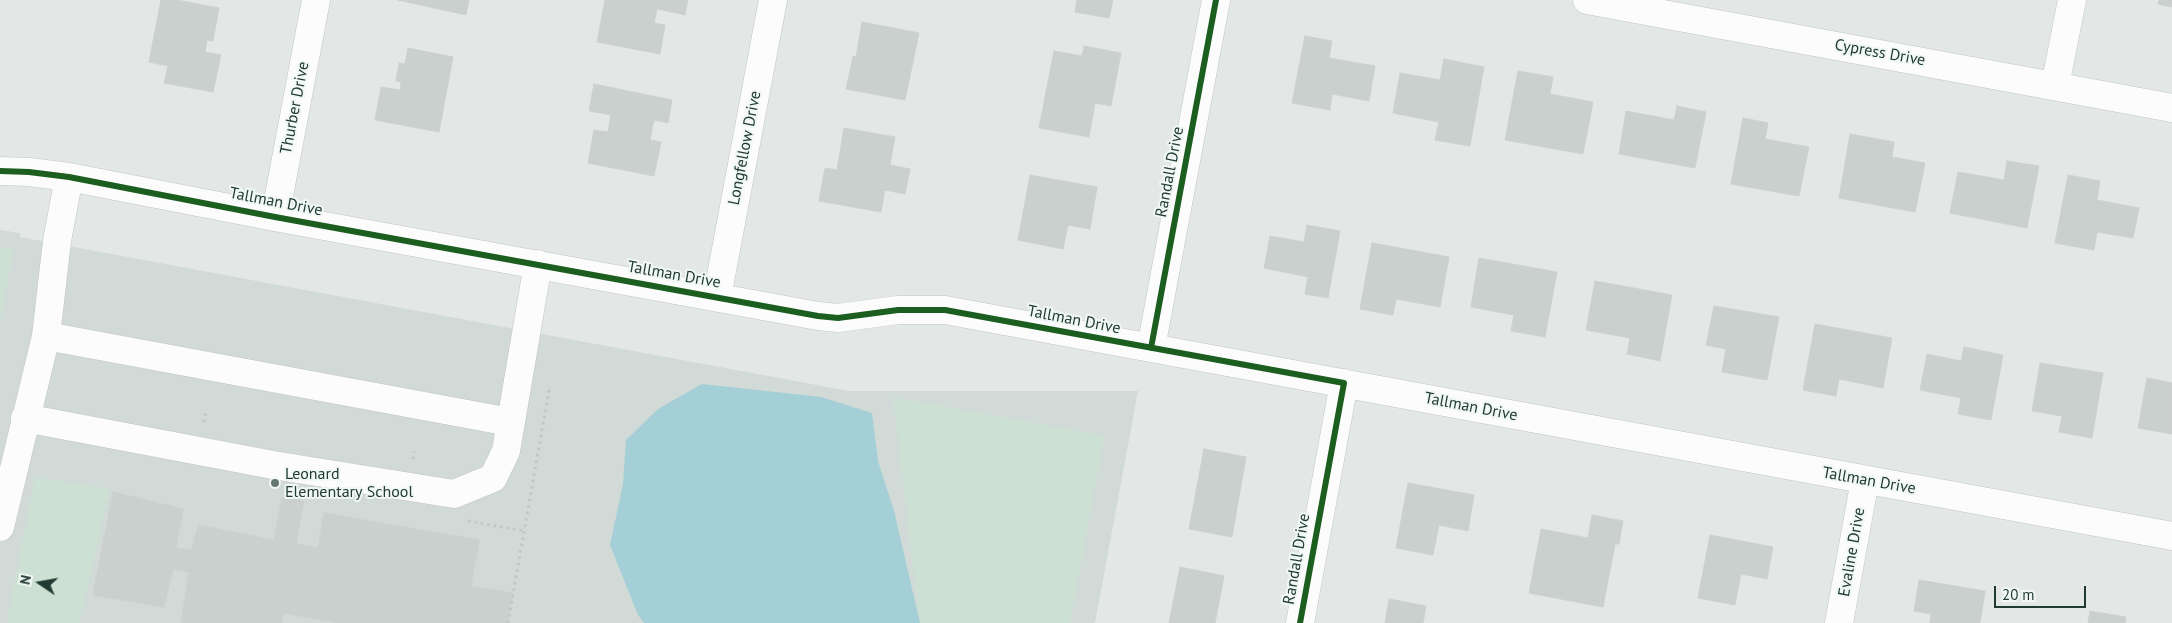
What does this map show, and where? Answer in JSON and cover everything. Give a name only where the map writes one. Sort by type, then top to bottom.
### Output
[{"type":"street","name":"Thurber Drive","points":[[275,216],[316,0]]},
{"type":"street","name":"Longfellow Drive","points":[[717,297],[773,0]]},
{"type":"street","name":"Randall Drive","points":[[1151,348],[1216,0]]},
{"type":"street","name":"Cypress Drive","points":[[1587,0],[1644,5],[2172,108]]},
{"type":"street","points":[[2056,86],[2072,0]]},
{"type":"street","name":"Tallman Drive","points":[[0,171],[29,172],[69,177],[838,318],[898,310],[945,310],[2172,536]]},
{"type":"street","points":[[0,527],[46,336],[57,241],[69,177]]},
{"type":"street","points":[[25,418],[273,465],[454,494],[493,478],[506,451],[538,264]]},
{"type":"street","points":[[46,336],[510,422]]},
{"type":"street","name":"Randall Drive","points":[[1300,623],[1344,383]]},
{"type":"street","name":"Evaline Drive","points":[[1839,623],[1865,480]]},
{"type":"path","points":[[508,623],[550,384]]},
{"type":"shaded area","points":[[0,230],[20,233],[20,237],[849,391],[1138,391],[1095,623],[0,623]]},
{"type":"green space","points":[[0,248],[13,250],[0,323]]},
{"type":"green space","points":[[893,397],[1104,436],[1070,623],[920,623]]},
{"type":"green space","points":[[35,477],[110,489],[79,623],[7,623]]},
{"type":"water","points":[[702,384],[821,397],[872,413],[878,461],[894,511],[920,623],[644,623],[638,615],[610,545],[623,484],[626,440],[658,409]]},
{"type":"building","points":[[161,0],[177,0],[219,8],[213,41],[207,40],[205,52],[221,55],[213,92],[164,83],[168,66],[149,62]]},
{"type":"building","points":[[398,0],[469,0],[466,15]]},
{"type":"building","points":[[605,0],[688,0],[685,15],[657,9],[654,23],[665,25],[660,54],[597,42]]},
{"type":"building","points":[[1077,0],[1113,0],[1109,18],[1075,12]]},
{"type":"building","points":[[2159,0],[2172,0],[2172,7],[2158,4]]},
{"type":"building","points":[[862,22],[919,33],[905,100],[846,89],[853,56],[856,57]]},
{"type":"building","points":[[1305,36],[1332,41],[1329,58],[1375,66],[1369,101],[1332,94],[1330,110],[1292,103]]},
{"type":"building","points":[[1084,46],[1121,53],[1111,106],[1095,103],[1089,137],[1039,128],[1054,51],[1082,56]]},
{"type":"building","points":[[408,48],[453,57],[439,132],[375,120],[381,87],[400,90],[401,82],[396,81],[399,63],[405,64]]},
{"type":"building","points":[[1444,59],[1484,67],[1470,146],[1435,140],[1439,122],[1393,113],[1400,73],[1440,80]]},
{"type":"building","points":[[1518,71],[1553,77],[1550,94],[1593,102],[1583,154],[1505,140]]},
{"type":"building","points":[[594,84],[672,100],[668,123],[654,120],[650,140],[661,142],[654,176],[588,163],[594,130],[608,132],[611,115],[589,111]]},
{"type":"building","points":[[1677,106],[1706,112],[1695,168],[1619,154],[1626,111],[1674,120]]},
{"type":"building","points":[[1743,118],[1768,123],[1765,139],[1809,147],[1799,196],[1731,184]]},
{"type":"building","points":[[844,128],[895,137],[890,165],[910,169],[905,194],[885,190],[881,212],[819,201],[825,168],[837,170]]},
{"type":"building","points":[[1850,134],[1894,142],[1892,157],[1925,163],[1915,212],[1839,198]]},
{"type":"building","points":[[2007,161],[2039,166],[2027,228],[1950,213],[1958,172],[2004,180]]},
{"type":"building","points":[[1030,175],[1097,187],[1090,229],[1068,225],[1063,249],[1018,240]]},
{"type":"building","points":[[2068,175],[2100,181],[2097,200],[2139,208],[2133,238],[2097,232],[2094,250],[2055,243]]},
{"type":"building","points":[[1307,225],[1340,231],[1328,298],[1305,294],[1308,277],[1264,268],[1270,236],[1304,242]]},
{"type":"building","points":[[1372,243],[1449,257],[1440,307],[1396,299],[1393,315],[1360,309]]},
{"type":"building","points":[[1479,258],[1557,272],[1545,337],[1511,331],[1514,315],[1471,307]]},
{"type":"building","points":[[1595,281],[1672,295],[1660,361],[1627,354],[1630,338],[1586,330]]},
{"type":"building","points":[[1714,306],[1779,317],[1767,380],[1722,372],[1726,349],[1706,345]]},
{"type":"building","points":[[1815,324],[1892,338],[1883,388],[1839,379],[1836,396],[1803,390]]},
{"type":"building","points":[[1964,347],[2003,355],[1991,420],[1958,414],[1961,398],[1920,390],[1927,354],[1961,361]]},
{"type":"building","points":[[2040,363],[2103,373],[2092,438],[2059,432],[2062,416],[2032,411]]},
{"type":"building","points":[[2147,378],[2172,383],[2172,434],[2138,428]]},
{"type":"building","points":[[1204,449],[1246,457],[1232,537],[1189,529]]},
{"type":"building","points":[[1408,483],[1474,495],[1468,531],[1439,525],[1433,555],[1396,548]]},
{"type":"building","points":[[113,492],[183,509],[176,548],[192,550],[198,525],[274,540],[282,497],[304,501],[296,544],[318,548],[324,513],[479,540],[471,586],[513,593],[507,623],[339,623],[283,613],[281,623],[181,623],[189,572],[173,569],[164,607],[93,595]]},
{"type":"building","points":[[1592,515],[1623,521],[1619,544],[1615,544],[1603,607],[1529,593],[1541,529],[1588,538]]},
{"type":"building","points":[[1710,535],[1773,547],[1767,579],[1741,574],[1735,605],[1698,598]]},
{"type":"building","points":[[1180,567],[1224,576],[1215,623],[1169,623]]},
{"type":"building","points":[[1919,580],[1985,591],[1980,623],[1930,623],[1931,614],[1914,611]]},
{"type":"building","points":[[1389,599],[1426,606],[1423,623],[1385,623]]},
{"type":"building","points":[[2090,611],[2126,617],[2125,623],[2088,623]]},
{"type":"cycle path","points":[[1151,348],[1216,0]]},
{"type":"cycle path","points":[[0,171],[29,172],[69,177],[275,217],[818,316],[838,318],[898,310],[945,310],[1344,383],[1300,623]]},
{"type":"place","name":"Leonard Elementary School","points":[[275,483]]}]
